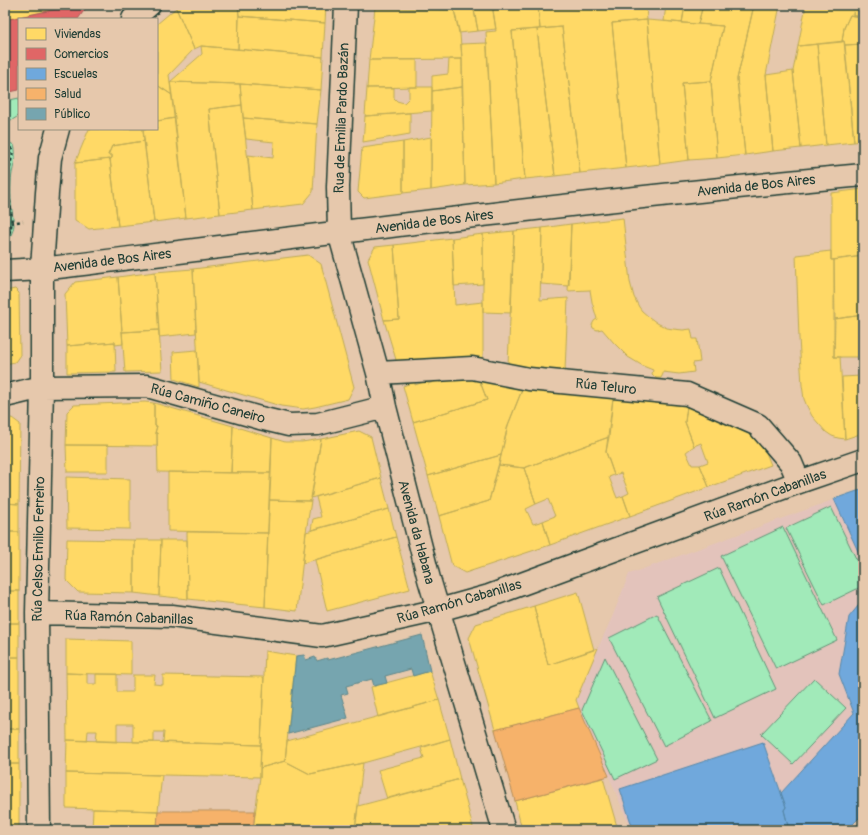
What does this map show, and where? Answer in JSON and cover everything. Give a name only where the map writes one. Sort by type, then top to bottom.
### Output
[{"type":"street","points":[[134,18],[148,5]]},
{"type":"street","name":"Rua de Emilia Pardo Bazán","points":[[339,232],[338,188],[346,5]]},
{"type":"street","name":"Rúa Celso Emilio Ferreiro","points":[[38,830],[37,613],[42,387],[42,268],[50,158],[58,130]]},
{"type":"street","name":"Avenida de Bos Aires","points":[[5,271],[42,268],[649,196],[863,175]]},
{"type":"street","name":"Avenida da Habana","points":[[339,232],[378,373],[385,408],[429,579],[504,830]]},
{"type":"street","name":"Rúa Teluro","points":[[378,373],[472,368],[529,379],[686,394],[758,425],[791,463],[799,482]]},
{"type":"street","name":"Rúa Camiño Caneiro","points":[[5,396],[42,387],[147,386],[289,425],[318,424],[385,408]]},
{"type":"street","name":"Rúa Ramón Cabanillas","points":[[37,613],[172,616],[322,636],[439,610],[489,596],[863,460]]},
{"type":"path","points":[[5,147],[8,146],[13,151],[7,193],[12,220],[11,229],[5,238]]},
{"type":"shaded area","points":[[863,489],[863,814],[847,830],[631,830],[576,700],[629,574]]},
{"type":"green space","points":[[18,98],[18,116],[12,120],[7,118],[5,101]]},
{"type":"green space","points":[[10,143],[14,145],[15,149],[15,159],[11,178],[11,204],[14,225],[9,238],[5,241],[5,144]]},
{"type":"green space","points":[[831,507],[863,573],[863,586],[824,605],[786,528]]},
{"type":"green space","points":[[783,527],[837,640],[776,669],[721,556]]},
{"type":"green space","points":[[719,568],[776,689],[715,718],[657,597]]},
{"type":"green space","points":[[657,614],[712,721],[664,746],[609,638]]},
{"type":"green space","points":[[605,657],[657,759],[615,779],[582,710]]},
{"type":"green space","points":[[814,678],[846,708],[793,764],[761,734]]},
{"type":"building: Viviendas","points":[[5,5],[76,5],[5,20]]},
{"type":"building: Viviendas","points":[[181,5],[238,5],[238,49],[201,46],[194,49],[176,8]]},
{"type":"building: Viviendas","points":[[238,5],[326,5],[325,23],[239,16]]},
{"type":"building: Viviendas","points":[[376,5],[426,5],[425,9],[375,8]]},
{"type":"building: Viviendas","points":[[453,5],[473,5],[478,31],[459,33]]},
{"type":"building: Viviendas","points":[[473,5],[492,5],[496,29],[478,31]]},
{"type":"building: Viviendas","points":[[492,5],[512,5],[493,10]]},
{"type":"building: Viviendas","points":[[513,5],[538,5],[540,29],[512,31],[525,179],[494,183],[486,32],[496,31],[493,10]]},
{"type":"building: Viviendas","points":[[538,5],[646,5],[647,20],[612,23],[626,168],[580,173],[562,27],[540,29]]},
{"type":"building: Viviendas","points":[[666,5],[685,5],[682,23],[664,21]]},
{"type":"building: Viviendas","points":[[685,5],[703,5],[698,24],[682,23]]},
{"type":"building: Viviendas","points":[[703,5],[754,5],[737,79],[745,155],[717,158],[711,81],[723,26],[698,24]]},
{"type":"building: Viviendas","points":[[754,5],[780,5],[766,75],[773,151],[745,155],[737,79]]},
{"type":"building: Viviendas","points":[[806,5],[854,5],[853,16],[850,15],[844,28],[842,42],[798,46]]},
{"type":"building: Viviendas","points":[[854,5],[863,5],[863,17],[853,16]]},
{"type":"building: Viviendas","points":[[176,8],[194,49],[169,75],[172,95],[158,86],[158,23]]},
{"type":"building: Viviendas","points":[[375,8],[454,10],[460,34],[462,59],[369,60]]},
{"type":"building: Viviendas","points":[[850,15],[863,17],[863,44],[845,45],[844,41],[842,42],[844,28]]},
{"type":"building: Viviendas","points":[[239,16],[325,23],[323,57],[238,49]]},
{"type":"building: Viviendas","points":[[647,20],[660,164],[626,168],[612,23]]},
{"type":"building: Viviendas","points":[[647,20],[723,26],[711,81],[682,83],[689,160],[660,164]]},
{"type":"building: Viviendas","points":[[562,27],[580,173],[555,176],[537,29]]},
{"type":"building: Viviendas","points":[[537,29],[555,176],[525,179],[512,31]]},
{"type":"building: Viviendas","points":[[844,41],[854,142],[826,145],[817,44]]},
{"type":"building: Viviendas","points":[[487,43],[494,183],[465,185],[461,44]]},
{"type":"building: Viviendas","points":[[817,44],[826,145],[801,148],[793,71],[798,46]]},
{"type":"building: Viviendas","points":[[863,44],[863,141],[854,142],[845,45]]},
{"type":"building: Viviendas","points":[[201,46],[323,57],[321,90],[240,84],[170,82],[202,54]]},
{"type":"building: Viviendas","points":[[449,59],[462,59],[462,87],[432,91],[432,76],[448,74]]},
{"type":"building: Viviendas","points":[[369,60],[417,60],[417,87],[367,88]]},
{"type":"building: Viviendas","points":[[793,71],[801,148],[773,151],[766,75]]},
{"type":"building: Viviendas","points":[[711,81],[717,158],[689,160],[682,83]]},
{"type":"building: Viviendas","points":[[170,82],[240,84],[242,105],[209,109],[220,214],[186,218]]},
{"type":"building: Viviendas","points":[[240,84],[321,90],[317,124],[243,118]]},
{"type":"building: Viviendas","points":[[158,86],[172,95],[175,118],[158,121]]},
{"type":"building: Viviendas","points":[[409,87],[432,87],[432,111],[365,116],[367,88],[394,88],[394,98],[397,101],[404,103],[409,98]]},
{"type":"building: Viviendas","points":[[462,87],[465,185],[431,190],[432,91]]},
{"type":"building: Viviendas","points":[[242,105],[253,210],[220,214],[209,109]]},
{"type":"building: Viviendas","points":[[410,113],[410,134],[363,142],[365,116]]},
{"type":"building: Viviendas","points":[[175,118],[186,218],[154,222],[143,130],[158,130],[158,121]]},
{"type":"building: Viviendas","points":[[243,118],[317,124],[313,192],[303,204],[253,210],[248,155],[273,158],[274,142],[246,139]]},
{"type":"building: Viviendas","points":[[89,130],[143,130],[144,141],[112,146],[108,155],[112,155],[112,158],[110,159],[75,163]]},
{"type":"building: Viviendas","points":[[431,137],[431,190],[403,193],[403,142]]},
{"type":"building: Viviendas","points":[[144,141],[154,222],[118,226],[110,159],[112,158],[112,155],[108,155],[112,146]]},
{"type":"building: Viviendas","points":[[403,142],[403,193],[364,198],[358,192],[362,148]]},
{"type":"building: Viviendas","points":[[110,159],[118,226],[89,229],[75,220],[75,163]]},
{"type":"building: Viviendas","points":[[863,189],[863,256],[831,260],[831,193]]},
{"type":"building: Viviendas","points":[[623,218],[630,282],[634,297],[642,311],[657,323],[667,328],[683,330],[691,329],[693,339],[697,339],[700,362],[693,363],[694,372],[679,374],[663,372],[661,378],[656,378],[652,374],[653,370],[628,357],[602,329],[597,330],[593,328],[592,325],[597,319],[590,290],[568,291],[571,224]]},
{"type":"building: Viviendas","points":[[571,224],[569,286],[541,284],[542,228]]},
{"type":"building: Viviendas","points":[[542,228],[540,300],[568,298],[565,371],[508,364],[514,231]]},
{"type":"building: Viviendas","points":[[514,231],[511,313],[483,312],[483,234]]},
{"type":"building: Viviendas","points":[[483,234],[483,284],[454,286],[452,238]]},
{"type":"building: Viviendas","points":[[452,238],[455,305],[483,302],[483,358],[397,363],[384,320],[399,319],[394,245]]},
{"type":"building: Viviendas","points":[[394,245],[399,319],[384,320],[368,259],[375,247]]},
{"type":"building: Viviendas","points":[[831,251],[831,260],[834,260],[834,357],[840,357],[845,439],[832,436],[826,432],[812,416],[804,399],[802,385],[796,255]]},
{"type":"building: Viviendas","points":[[308,255],[321,264],[354,387],[348,399],[303,409],[281,406],[199,382],[193,269]]},
{"type":"building: Viviendas","points":[[863,256],[863,315],[835,319],[834,260]]},
{"type":"building: Viviendas","points":[[193,269],[196,333],[159,337],[155,272]]},
{"type":"building: Viviendas","points":[[155,272],[159,330],[122,332],[118,277]]},
{"type":"building: Viviendas","points":[[118,277],[123,344],[115,345],[115,342],[67,346],[65,294],[75,282]]},
{"type":"building: Viviendas","points":[[15,289],[19,293],[20,355],[15,362],[5,364],[5,291]]},
{"type":"building: Viviendas","points":[[863,315],[863,357],[834,357],[835,319]]},
{"type":"building: Viviendas","points":[[159,330],[162,371],[125,372],[122,332]]},
{"type":"building: Viviendas","points":[[115,342],[116,372],[67,373],[67,346]]},
{"type":"building: Viviendas","points":[[197,350],[199,387],[174,379],[173,352]]},
{"type":"building: Viviendas","points":[[859,357],[863,357],[863,433],[845,439],[842,377],[861,376]]},
{"type":"building: Viviendas","points":[[464,377],[465,380],[479,379],[487,400],[413,422],[403,386],[415,382],[415,385],[427,381],[428,384],[439,380],[440,383],[452,379],[453,381]]},
{"type":"building: Viviendas","points":[[479,379],[522,390],[508,425],[501,455],[428,476],[413,422],[487,400]]},
{"type":"building: Viviendas","points":[[522,390],[613,398],[609,437],[524,468],[499,465],[508,425]]},
{"type":"building: Viviendas","points":[[613,398],[687,406],[685,422],[694,446],[686,452],[692,465],[700,465],[709,487],[630,516],[623,496],[629,493],[621,473],[614,475],[606,452]]},
{"type":"building: Viviendas","points":[[145,402],[154,403],[155,426],[157,426],[155,433],[157,433],[157,446],[66,445],[67,412],[74,405]]},
{"type":"building: Viviendas","points":[[154,403],[233,426],[231,473],[158,472],[157,433],[155,433],[157,426],[155,426]]},
{"type":"building: Viviendas","points":[[687,406],[751,435],[765,450],[771,465],[709,487],[700,465],[708,462],[701,443],[694,446],[685,422]]},
{"type":"building: Viviendas","points":[[12,418],[20,424],[19,504],[5,503],[5,419]]},
{"type":"building: Viviendas","points":[[233,426],[272,438],[271,473],[231,473]]},
{"type":"building: Viviendas","points":[[359,431],[371,437],[381,478],[311,498],[321,439]]},
{"type":"building: Viviendas","points":[[609,437],[606,452],[614,475],[609,477],[617,498],[623,496],[630,516],[550,545],[543,521],[555,516],[548,499],[536,504],[524,468]]},
{"type":"building: Viviendas","points":[[272,438],[285,442],[302,442],[321,439],[311,501],[269,500]]},
{"type":"building: Viviendas","points":[[66,445],[108,445],[108,472],[67,472]]},
{"type":"building: Viviendas","points":[[501,455],[489,501],[439,516],[428,476]]},
{"type":"building: Viviendas","points":[[499,465],[524,468],[536,504],[526,509],[533,524],[543,521],[550,545],[465,573],[452,566],[439,516],[489,501]]},
{"type":"building: Viviendas","points":[[168,472],[271,473],[268,533],[168,531]]},
{"type":"building: Viviendas","points":[[66,477],[130,479],[130,529],[67,528]]},
{"type":"building: Viviendas","points":[[381,478],[389,509],[311,530],[313,519],[321,517],[316,497]]},
{"type":"building: Viviendas","points":[[269,500],[311,501],[297,611],[265,607]]},
{"type":"building: Viviendas","points":[[5,503],[19,504],[19,532],[5,532]]},
{"type":"building: Viviendas","points":[[389,509],[396,537],[303,563],[306,532]]},
{"type":"building: Viviendas","points":[[5,532],[19,532],[19,591],[5,591]]},
{"type":"building: Viviendas","points":[[187,532],[268,533],[265,607],[188,599]]},
{"type":"building: Viviendas","points":[[396,537],[410,589],[327,611],[315,560]]},
{"type":"building: Viviendas","points":[[67,539],[134,540],[134,593],[78,592],[66,580]]},
{"type":"building: Viviendas","points":[[134,540],[161,540],[159,596],[134,593]]},
{"type":"building: Viviendas","points":[[161,540],[187,540],[188,599],[159,596]]},
{"type":"building: Viviendas","points":[[5,591],[19,591],[19,623],[5,623]]},
{"type":"building: Viviendas","points":[[578,592],[594,650],[548,665],[534,606]]},
{"type":"building: Viviendas","points":[[534,606],[548,665],[598,648],[576,700],[579,708],[495,730],[469,638],[476,624]]},
{"type":"building: Viviendas","points":[[5,623],[19,623],[19,657],[5,657]]},
{"type":"building: Viviendas","points":[[66,639],[131,641],[131,675],[66,673]]},
{"type":"building: Viviendas","points":[[265,651],[296,656],[285,761],[260,768]]},
{"type":"building: Viviendas","points":[[5,657],[19,657],[19,729],[5,729]]},
{"type":"building: Viviendas","points":[[430,671],[439,700],[378,717],[371,687]]},
{"type":"building: Viviendas","points":[[66,673],[87,674],[87,684],[96,684],[96,674],[117,674],[117,692],[133,692],[133,675],[155,675],[154,684],[163,685],[163,675],[264,677],[261,745],[163,742],[164,732],[154,732],[154,742],[133,742],[133,724],[117,724],[117,742],[96,741],[97,731],[88,731],[87,741],[67,740]]},
{"type":"building: Viviendas","points":[[439,700],[450,739],[363,763],[310,774],[285,761],[287,741]]},
{"type":"building: Viviendas","points":[[5,729],[19,729],[19,764],[5,764]]},
{"type":"building: Viviendas","points":[[450,739],[460,779],[387,799],[378,770],[424,758],[421,748]]},
{"type":"building: Viviendas","points":[[67,740],[261,745],[260,777],[66,773]]},
{"type":"building: Viviendas","points":[[285,761],[310,774],[363,763],[355,830],[253,830],[260,768]]},
{"type":"building: Viviendas","points":[[5,764],[19,764],[19,830],[5,830]]},
{"type":"building: Viviendas","points":[[66,773],[162,775],[158,811],[66,808]]},
{"type":"building: Viviendas","points":[[603,778],[618,830],[522,830],[515,801]]},
{"type":"building: Viviendas","points":[[460,779],[473,827],[461,830],[355,830],[358,806]]},
{"type":"building: Viviendas","points":[[93,809],[158,811],[157,830],[92,830]]},
{"type":"building: Viviendas","points":[[630,826],[631,830],[618,830]]},
{"type":"building: Comercios","points":[[76,5],[88,5],[79,18],[18,18],[18,90],[5,93],[5,20]]},
{"type":"building: Escuelas","points":[[863,489],[863,562],[834,499]]},
{"type":"building: Escuelas","points":[[863,600],[863,814],[847,830],[789,830],[784,810],[786,807],[781,793],[854,713],[839,674],[849,617]]},
{"type":"building: Escuelas","points":[[763,742],[786,807],[784,810],[789,830],[631,830],[630,826],[632,826],[620,789]]},
{"type":"building: Salud","points":[[579,708],[609,776],[515,801],[495,730]]},
{"type":"building: Salud","points":[[158,811],[255,811],[253,830],[157,830]]},
{"type":"building: Público","points":[[422,635],[430,671],[413,676],[411,669],[385,676],[387,683],[374,686],[372,679],[346,686],[348,693],[341,695],[348,718],[288,734],[296,656],[304,655],[306,660],[315,657],[317,661],[327,658],[328,660]]}]
